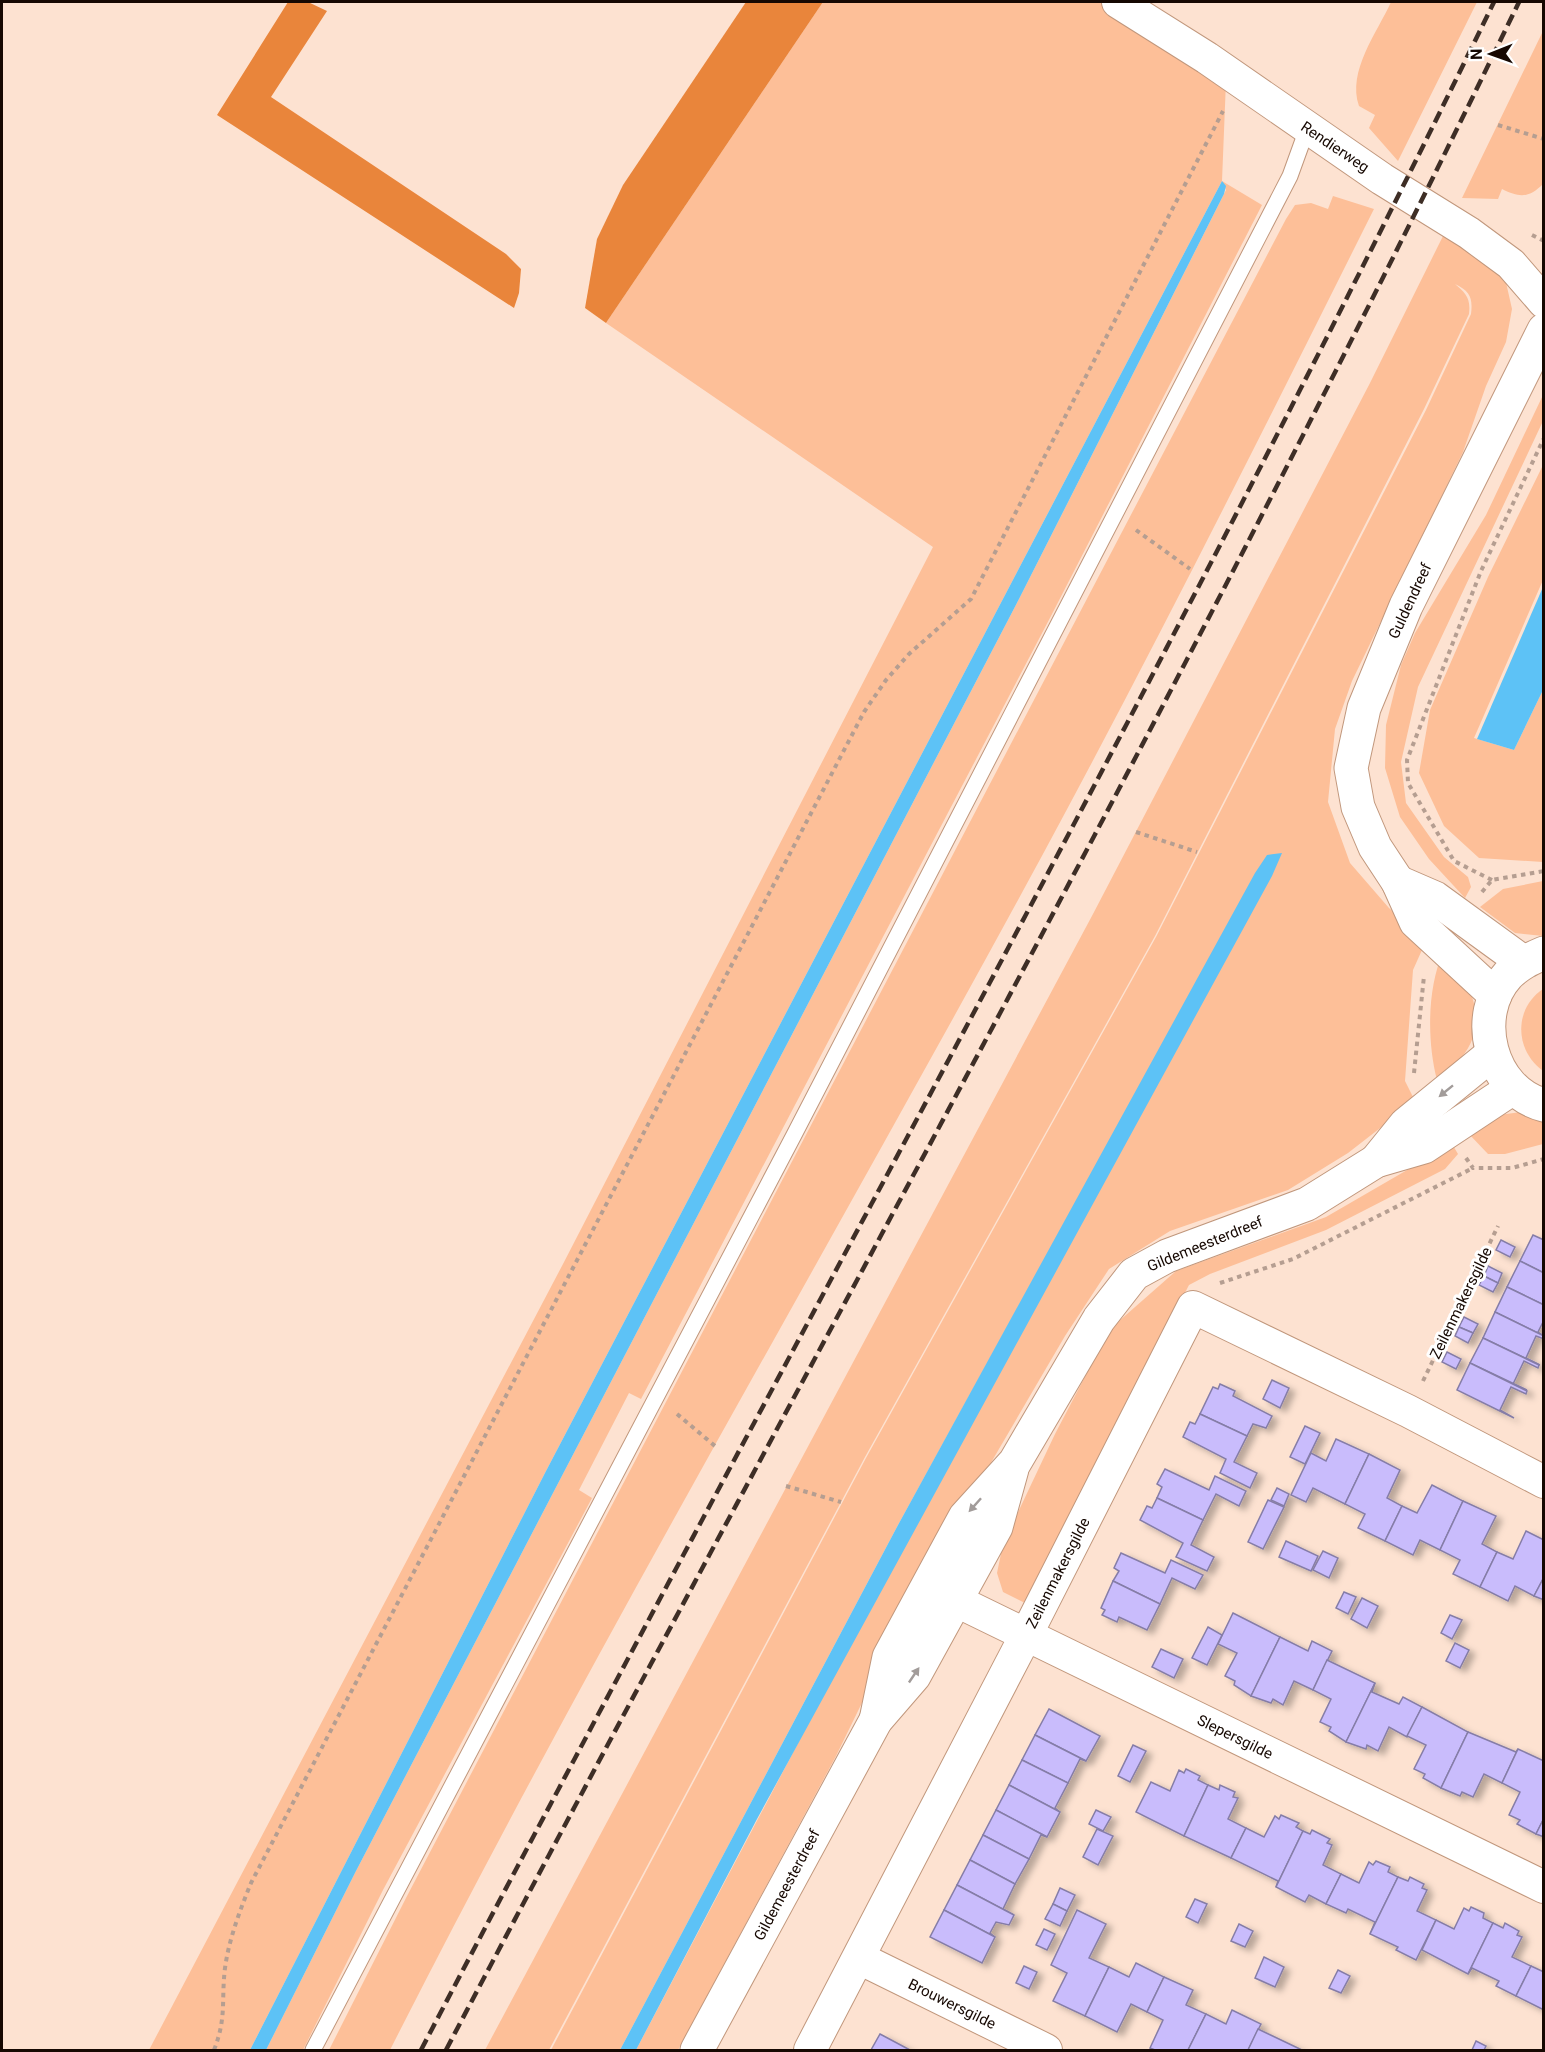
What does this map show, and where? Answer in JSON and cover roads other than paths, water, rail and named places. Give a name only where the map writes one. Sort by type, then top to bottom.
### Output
[{"type":"street","name":"Rendierweg","points":[[1118,2],[1469,233],[1510,264],[1544,302]]},
{"type":"street","name":"Guldendreef","points":[[1495,995],[1416,922],[1398,882],[1376,847],[1358,807],[1351,768],[1364,708],[1406,606],[1544,330]]},
{"type":"street","points":[[1398,882],[1435,898],[1533,957],[1507,977],[1495,995],[1488,1024],[1492,1054],[1500,1073],[1513,1088],[1535,1103],[1544,1105]]},
{"type":"street","name":"Gildemeesterdreef","points":[[1376,1161],[1406,1124],[1492,1054]]},
{"type":"street","name":"Gildemeesterdreef","points":[[876,1719],[889,1657],[965,1517],[1015,1462],[1099,1319],[1134,1274],[1167,1256],[1307,1204],[1376,1161],[1424,1147],[1513,1088]]},
{"type":"street","name":"Zeilenmakersgilde","points":[[810,2050],[1026,1635],[1193,1307],[1408,1411],[1544,1482]]},
{"type":"street","name":"Gildemeesterdreef","points":[[697,2050],[876,1719],[914,1676],[996,1527],[1015,1462]]},
{"type":"street","name":"Slepersgilde","points":[[926,1586],[1544,1887]]},
{"type":"street","name":"Brouwersgilde","points":[[859,1958],[1046,2050]]},
{"type":"lane","points":[[313,2050],[1098,547],[1290,176],[1308,129]]},
{"type":"water","points":[[1222,181],[1226,186],[1224,194],[1019,599],[356,1871],[266,2050],[250,2050],[546,1471]]},
{"type":"water","points":[[1543,587],[1543,690],[1514,750],[1477,739]]},
{"type":"water","points":[[1282,853],[1272,876],[757,1819],[636,2050],[620,2050],[898,1525],[1255,873],[1267,855]]},
{"type":"railway","points":[[421,2050],[1100,774],[1234,518],[1494,2]]},
{"type":"railway","points":[[446,2050],[1126,775],[1260,519],[1519,2]]}]
